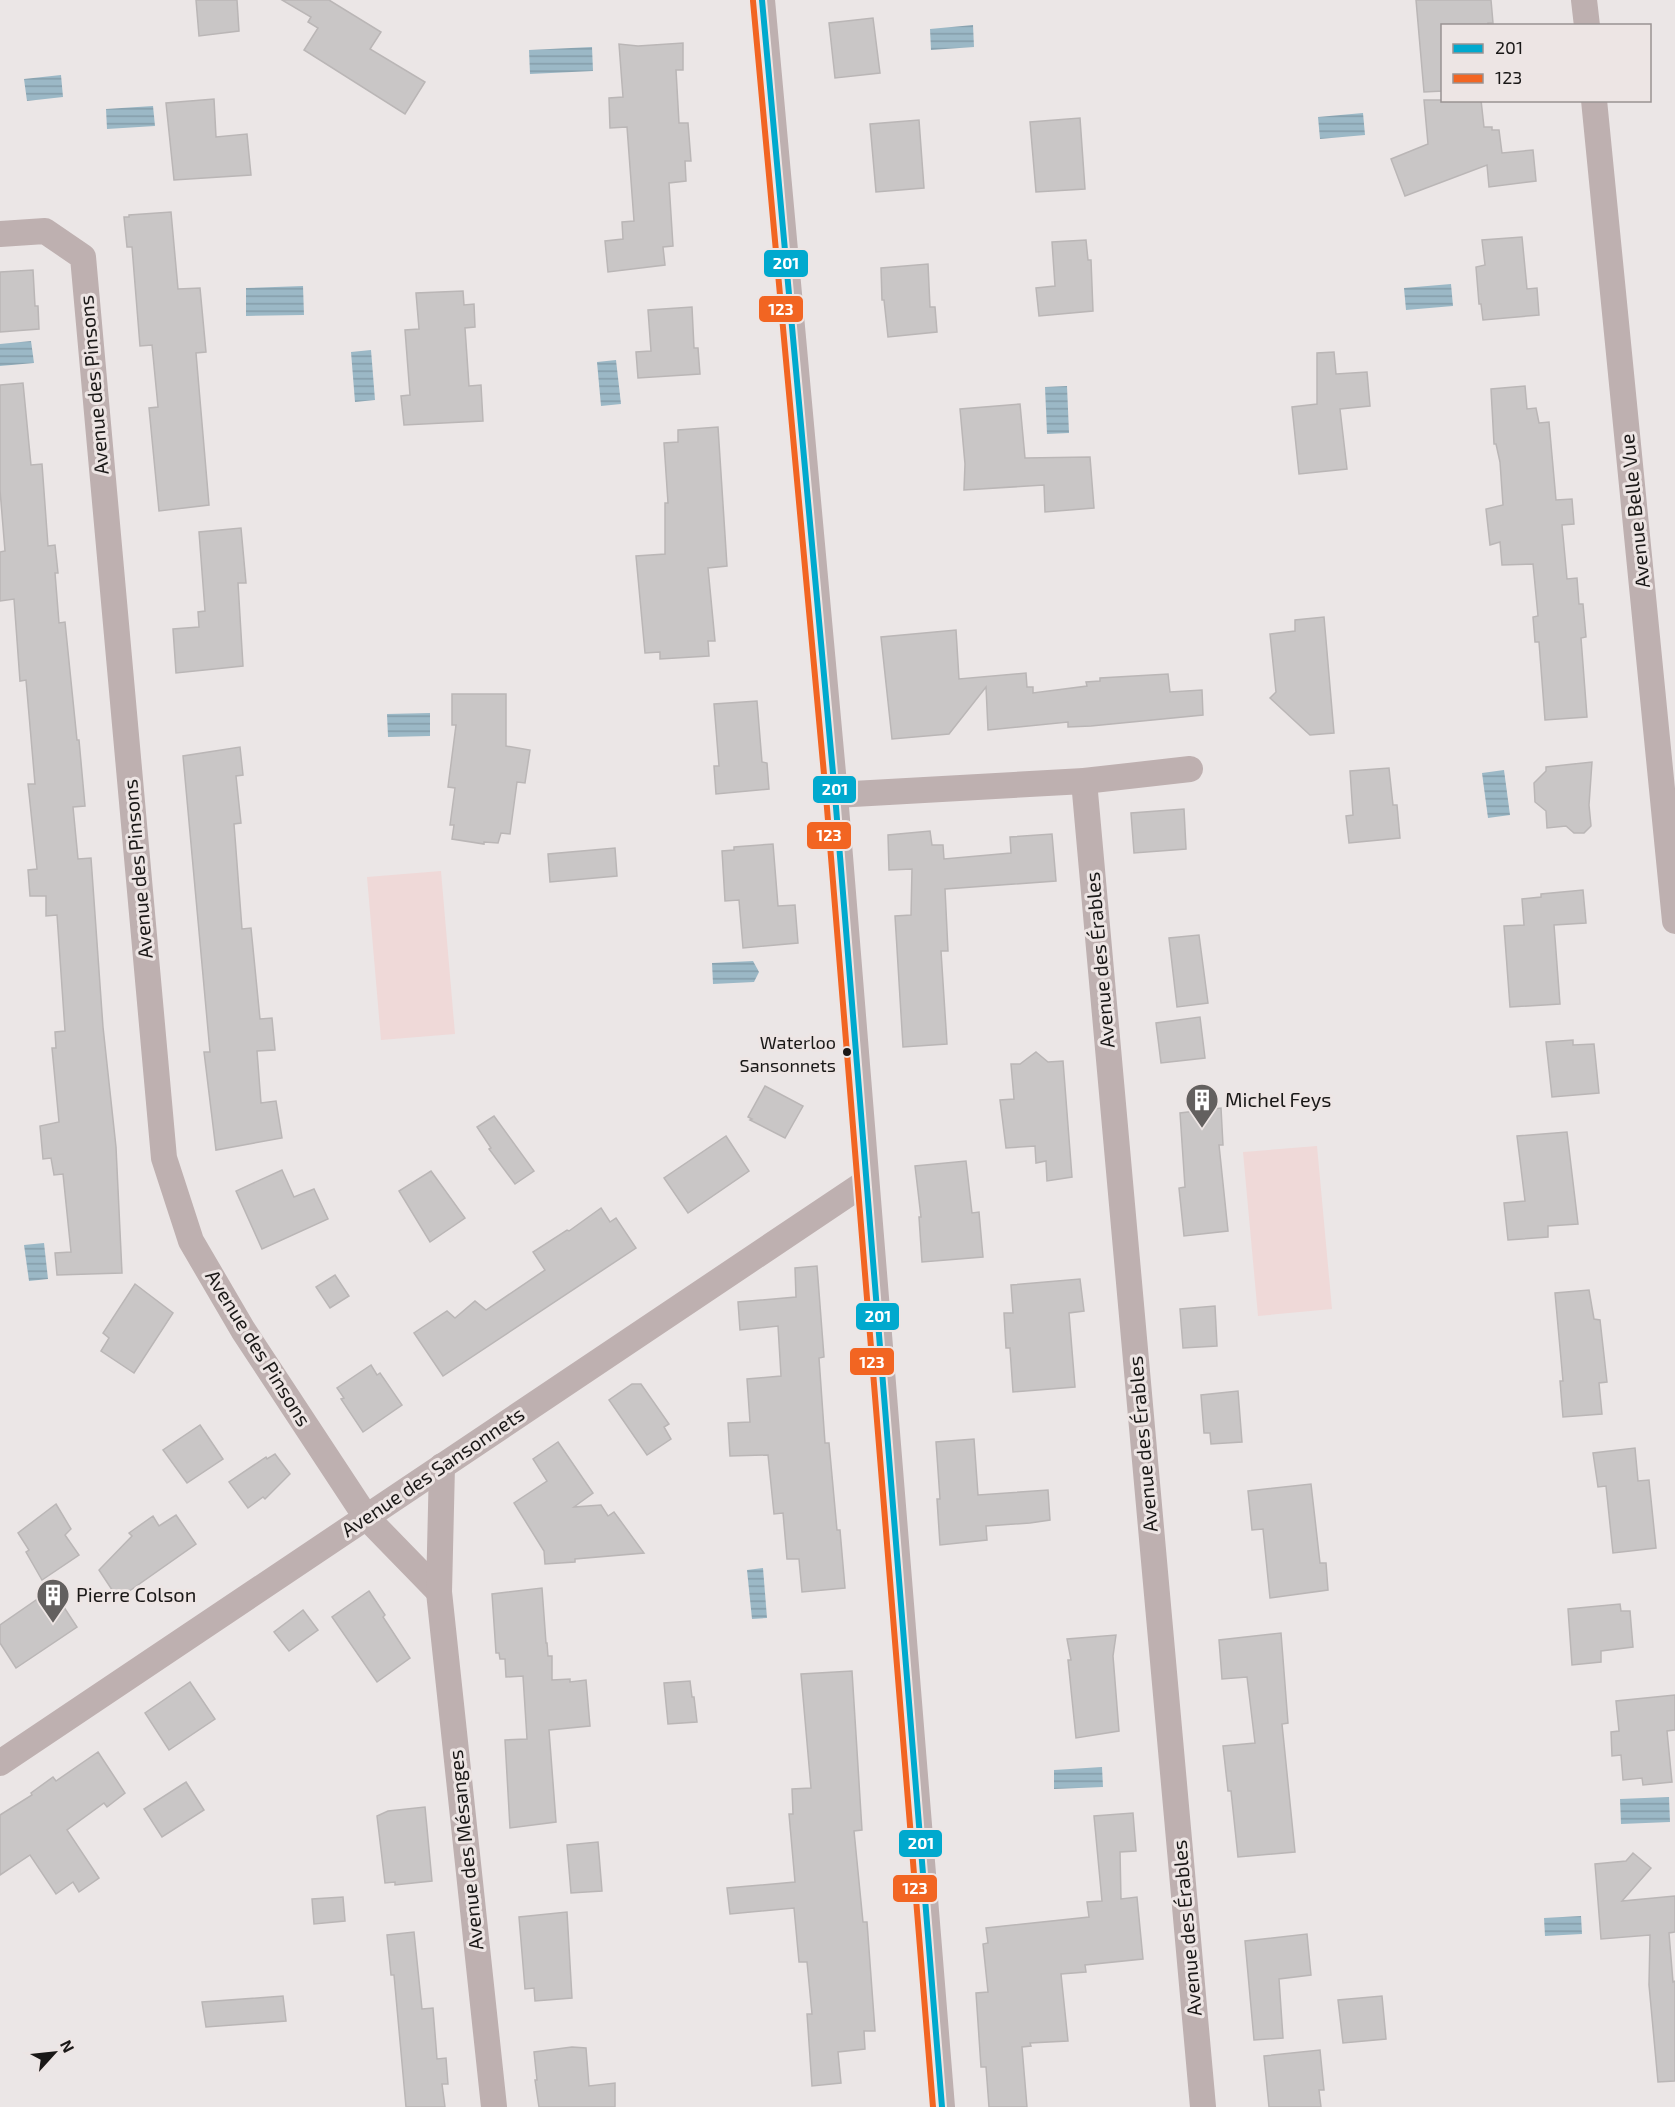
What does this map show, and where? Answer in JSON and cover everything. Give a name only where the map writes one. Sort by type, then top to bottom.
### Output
[{"type":"street","points":[[762,0],[835,795],[942,2107]]},
{"type":"street","points":[[1584,0],[1587,24]]},
{"type":"street","name":"Avenue Belle Vue","points":[[1594,102],[1675,921]]},
{"type":"street","name":"Avenue des Pinsons","points":[[0,234],[45,231],[83,257],[164,1158],[191,1241],[243,1330],[366,1517]]},
{"type":"street","points":[[835,795],[1084,781],[1190,769]]},
{"type":"street","name":"Avenue des Érables","points":[[1084,781],[1203,2107]]},
{"type":"street","name":"Avenue des Sansonnets","points":[[0,1763],[866,1182]]},
{"type":"street","name":"Avenue des Mésanges","points":[[442,1466],[439,1592],[494,2107]]},
{"type":"street","points":[[366,1517],[439,1592]]},
{"type":"shaded area","points":[[441,871],[455,1034],[381,1040],[367,877]]},
{"type":"shaded area","points":[[1317,1146],[1332,1309],[1258,1316],[1243,1152]]},
{"type":"water","points":[[973,25],[974,47],[931,50],[930,29]]},
{"type":"water","points":[[592,47],[593,71],[530,74],[529,50]]},
{"type":"water","points":[[61,75],[63,97],[27,101],[24,79]]},
{"type":"water","points":[[153,106],[155,126],[107,129],[106,109]]},
{"type":"water","points":[[1363,113],[1365,135],[1320,139],[1318,117]]},
{"type":"water","points":[[1451,284],[1453,306],[1406,310],[1404,288]]},
{"type":"water","points":[[303,286],[304,315],[246,316],[246,288]]},
{"type":"water","points":[[31,341],[34,363],[0,366],[0,344]]},
{"type":"water","points":[[371,350],[375,400],[355,402],[351,352]]},
{"type":"water","points":[[616,360],[621,404],[601,406],[597,362]]},
{"type":"water","points":[[1067,386],[1069,433],[1047,434],[1045,387]]},
{"type":"water","points":[[430,713],[430,736],[388,737],[387,714]]},
{"type":"water","points":[[1504,770],[1510,815],[1488,818],[1482,773]]},
{"type":"water","points":[[753,961],[759,972],[754,982],[713,984],[712,963]]},
{"type":"water","points":[[44,1243],[48,1279],[29,1281],[24,1245]]},
{"type":"water","points":[[763,1568],[767,1618],[752,1619],[747,1570]]},
{"type":"water","points":[[1102,1767],[1103,1787],[1054,1789],[1054,1770]]},
{"type":"water","points":[[1669,1797],[1670,1822],[1621,1824],[1620,1799]]},
{"type":"water","points":[[1581,1916],[1582,1934],[1545,1936],[1544,1918]]},
{"type":"building","points":[[196,0],[237,0],[239,31],[199,36]]},
{"type":"building","points":[[282,0],[329,0],[381,32],[370,49],[425,82],[405,114],[304,50],[318,28],[308,22],[311,17]]},
{"type":"building","points":[[1416,0],[1491,0],[1493,23],[1441,24],[1441,91],[1424,92]]},
{"type":"building","points":[[873,18],[880,73],[835,78],[829,23]]},
{"type":"building","points":[[683,43],[683,70],[676,70],[679,123],[688,123],[691,161],[685,161],[686,181],[669,183],[673,246],[663,247],[665,265],[608,272],[605,241],[623,239],[622,222],[634,221],[627,127],[610,128],[609,98],[623,97],[619,44],[638,46]]},
{"type":"building","points":[[214,99],[216,137],[247,134],[251,175],[174,180],[166,103]]},
{"type":"building","points":[[1424,100],[1481,102],[1484,127],[1499,130],[1502,153],[1533,150],[1536,181],[1489,187],[1487,165],[1405,196],[1391,159],[1428,144]]},
{"type":"building","points":[[1080,118],[1085,189],[1036,192],[1030,122]]},
{"type":"building","points":[[919,120],[924,188],[876,192],[870,124]]},
{"type":"building","points":[[171,212],[178,289],[200,288],[206,352],[196,353],[209,505],[159,511],[149,408],[158,407],[152,345],[140,346],[132,247],[127,247],[124,217]]},
{"type":"building","points":[[1522,237],[1527,289],[1537,288],[1539,315],[1483,320],[1481,304],[1479,304],[1476,267],[1485,265],[1482,240]]},
{"type":"building","points":[[1086,240],[1088,260],[1091,260],[1093,311],[1039,316],[1036,288],[1055,286],[1052,242]]},
{"type":"building","points":[[928,264],[930,307],[935,307],[937,332],[888,337],[884,300],[882,300],[881,268]]},
{"type":"building","points":[[33,270],[39,329],[0,332],[0,272]]},
{"type":"building","points":[[463,291],[464,305],[474,304],[475,327],[465,328],[469,386],[481,385],[483,421],[404,425],[401,396],[410,395],[405,330],[419,329],[416,293]]},
{"type":"building","points":[[692,307],[694,348],[698,348],[700,374],[638,378],[636,352],[651,351],[648,310]]},
{"type":"building","points":[[1334,352],[1336,374],[1367,372],[1370,406],[1340,409],[1347,469],[1299,474],[1292,407],[1317,404],[1317,353]]},
{"type":"building","points":[[23,383],[31,465],[42,464],[48,546],[55,545],[59,623],[65,622],[77,740],[79,740],[85,806],[73,807],[78,859],[91,858],[103,1027],[116,1147],[122,1273],[57,1275],[55,1253],[71,1252],[63,1174],[54,1175],[51,1158],[43,1159],[40,1126],[59,1122],[52,1048],[56,1048],[55,1032],[65,1031],[57,915],[46,916],[46,896],[30,896],[28,870],[37,869],[28,784],[35,784],[26,680],[20,681],[14,599],[0,601],[0,552],[5,551],[0,490],[0,385]]},
{"type":"building","points":[[1525,386],[1527,409],[1536,408],[1539,423],[1549,422],[1556,500],[1572,499],[1574,524],[1562,525],[1567,579],[1577,578],[1579,604],[1583,604],[1586,637],[1581,638],[1587,717],[1545,720],[1539,642],[1535,642],[1533,617],[1538,616],[1533,564],[1502,565],[1500,542],[1490,545],[1486,509],[1503,505],[1500,462],[1496,444],[1494,444],[1491,389]]},
{"type":"building","points":[[1020,404],[1025,458],[1090,457],[1094,508],[1045,512],[1044,485],[964,490],[965,464],[960,409]]},
{"type":"building","points":[[718,427],[727,566],[708,568],[715,641],[708,641],[709,656],[660,659],[660,652],[645,653],[636,556],[665,554],[665,503],[668,503],[664,443],[678,442],[678,430]]},
{"type":"building","points":[[241,528],[246,583],[238,583],[243,666],[176,673],[173,629],[199,627],[198,612],[205,611],[199,532]]},
{"type":"building","points":[[1324,617],[1334,733],[1310,735],[1270,698],[1276,692],[1270,634],[1295,631],[1295,620]]},
{"type":"building","points":[[956,630],[959,679],[1026,673],[1027,687],[1033,687],[1033,693],[1087,686],[1086,682],[1100,681],[1100,678],[1168,674],[1170,692],[1202,690],[1203,715],[1091,726],[1068,727],[1068,722],[988,730],[986,687],[949,734],[892,739],[881,637]]},
{"type":"building","points":[[452,694],[506,694],[506,746],[530,750],[525,783],[517,782],[510,834],[501,833],[498,843],[484,842],[484,844],[452,839],[454,825],[450,825],[455,788],[448,787],[456,725],[452,725]]},
{"type":"building","points":[[757,701],[762,762],[767,763],[769,789],[716,794],[714,766],[719,766],[714,704]]},
{"type":"building","points":[[240,747],[243,775],[236,776],[241,823],[234,824],[242,929],[251,928],[260,1019],[272,1018],[275,1050],[257,1051],[261,1103],[276,1101],[282,1138],[216,1150],[204,1052],[210,1052],[183,756]]},
{"type":"building","points":[[1592,762],[1589,805],[1591,826],[1584,833],[1574,833],[1566,826],[1547,828],[1546,811],[1535,802],[1534,783],[1546,771],[1546,767]]},
{"type":"building","points":[[1389,768],[1393,805],[1397,805],[1400,838],[1349,843],[1346,816],[1353,815],[1350,771]]},
{"type":"building","points":[[1184,809],[1186,849],[1134,853],[1131,813]]},
{"type":"building","points":[[930,831],[932,845],[943,845],[944,859],[1011,853],[1010,837],[1052,834],[1056,881],[945,889],[948,951],[941,951],[947,1044],[903,1047],[895,916],[911,915],[912,869],[889,870],[888,835]]},
{"type":"building","points":[[773,844],[778,906],[795,905],[798,943],[743,948],[739,900],[725,901],[722,851],[734,850],[734,847]]},
{"type":"building","points":[[615,848],[617,876],[550,882],[548,854]]},
{"type":"building","points":[[1583,890],[1586,923],[1554,925],[1560,1004],[1510,1007],[1504,926],[1524,925],[1522,899],[1541,897],[1541,894]]},
{"type":"building","points":[[1199,935],[1208,1003],[1177,1007],[1169,938]]},
{"type":"building","points":[[1200,1017],[1205,1058],[1161,1063],[1156,1023]]},
{"type":"building","points":[[1573,1040],[1573,1045],[1594,1044],[1599,1093],[1552,1097],[1546,1042]]},
{"type":"building","points":[[1036,1052],[1048,1062],[1063,1061],[1072,1177],[1047,1181],[1046,1161],[1036,1163],[1035,1146],[1006,1148],[1000,1100],[1014,1099],[1011,1064],[1020,1064]]},
{"type":"building","points":[[765,1086],[803,1106],[785,1138],[748,1117]]},
{"type":"building","points":[[1221,1108],[1223,1145],[1219,1145],[1228,1231],[1184,1236],[1179,1188],[1185,1187],[1180,1113]]},
{"type":"building","points":[[494,1116],[534,1171],[515,1184],[489,1149],[491,1148],[477,1127]]},
{"type":"building","points":[[1567,1132],[1578,1224],[1548,1226],[1548,1237],[1508,1240],[1504,1203],[1525,1201],[1517,1136]]},
{"type":"building","points":[[726,1136],[749,1171],[688,1213],[664,1178]]},
{"type":"building","points":[[966,1161],[972,1213],[979,1212],[983,1257],[922,1262],[919,1217],[921,1217],[915,1166]]},
{"type":"building","points":[[282,1170],[294,1197],[314,1189],[328,1219],[262,1249],[236,1191]]},
{"type":"building","points":[[431,1171],[465,1218],[430,1242],[399,1191]]},
{"type":"building","points":[[601,1208],[610,1222],[616,1218],[636,1248],[443,1376],[414,1333],[447,1311],[455,1318],[475,1301],[486,1310],[545,1270],[533,1252],[567,1230],[569,1231]]},
{"type":"building","points":[[817,1266],[824,1357],[819,1358],[825,1443],[829,1443],[845,1588],[802,1592],[799,1559],[787,1559],[783,1513],[774,1514],[768,1455],[730,1456],[728,1423],[750,1422],[747,1379],[781,1376],[778,1326],[740,1330],[738,1302],[796,1297],[795,1268]]},
{"type":"building","points":[[335,1275],[349,1296],[330,1308],[316,1287]]},
{"type":"building","points":[[1080,1279],[1084,1311],[1069,1313],[1075,1387],[1013,1392],[1010,1348],[1006,1348],[1004,1313],[1013,1313],[1011,1285]]},
{"type":"building","points":[[135,1284],[173,1313],[134,1373],[101,1351],[109,1338],[103,1333]]},
{"type":"building","points":[[1589,1290],[1594,1319],[1600,1320],[1607,1382],[1599,1383],[1602,1414],[1563,1417],[1560,1381],[1563,1381],[1555,1293]]},
{"type":"building","points":[[1215,1306],[1217,1346],[1183,1348],[1180,1309]]},
{"type":"building","points":[[371,1365],[377,1375],[380,1373],[402,1405],[363,1432],[341,1399],[344,1398],[337,1388]]},
{"type":"building","points":[[632,1384],[641,1384],[669,1424],[664,1427],[671,1439],[647,1455],[609,1400]]},
{"type":"building","points":[[1238,1391],[1242,1442],[1211,1444],[1210,1433],[1204,1433],[1201,1395]]},
{"type":"building","points":[[200,1425],[223,1459],[187,1483],[163,1450]]},
{"type":"building","points":[[974,1439],[978,1495],[1048,1490],[1050,1520],[986,1526],[987,1540],[940,1545],[936,1442]]},
{"type":"building","points":[[558,1442],[593,1493],[574,1507],[601,1505],[608,1516],[614,1512],[644,1553],[545,1564],[544,1551],[514,1503],[547,1481],[533,1459]]},
{"type":"building","points":[[1635,1448],[1638,1481],[1649,1480],[1656,1548],[1613,1553],[1606,1486],[1598,1487],[1593,1453]]},
{"type":"building","points":[[275,1454],[290,1474],[265,1499],[263,1497],[248,1508],[229,1482],[266,1457],[267,1459]]},
{"type":"building","points":[[1311,1484],[1320,1563],[1326,1563],[1328,1590],[1270,1598],[1263,1529],[1252,1530],[1248,1491]]},
{"type":"building","points":[[56,1504],[71,1529],[65,1535],[79,1555],[42,1580],[26,1552],[29,1550],[18,1533]]},
{"type":"building","points":[[176,1515],[196,1544],[118,1599],[99,1570],[132,1536],[129,1533],[153,1516],[159,1526]]},
{"type":"building","points":[[542,1588],[546,1643],[548,1656],[552,1656],[552,1680],[570,1679],[570,1682],[586,1680],[590,1726],[549,1730],[556,1822],[510,1828],[505,1740],[527,1739],[523,1676],[506,1677],[505,1659],[500,1659],[499,1653],[496,1653],[492,1594]]},
{"type":"building","points":[[52,1589],[77,1627],[16,1668],[0,1643],[0,1625]]},
{"type":"building","points":[[369,1591],[410,1658],[377,1682],[332,1617]]},
{"type":"building","points":[[1620,1604],[1621,1611],[1630,1611],[1633,1647],[1601,1651],[1601,1662],[1572,1665],[1568,1609]]},
{"type":"building","points":[[303,1610],[318,1630],[289,1651],[274,1632]]},
{"type":"building","points":[[1281,1633],[1288,1723],[1282,1724],[1295,1852],[1238,1857],[1231,1791],[1228,1791],[1223,1746],[1255,1743],[1247,1677],[1222,1679],[1219,1640]]},
{"type":"building","points":[[1116,1635],[1113,1656],[1119,1731],[1076,1738],[1068,1660],[1071,1660],[1067,1639]]},
{"type":"building","points":[[852,1671],[862,1830],[854,1831],[863,1922],[867,1922],[875,2031],[864,2031],[865,2049],[838,2052],[841,2083],[812,2086],[807,2014],[812,2014],[807,1962],[799,1962],[794,1908],[730,1914],[727,1888],[795,1882],[789,1814],[793,1814],[792,1789],[811,1788],[801,1674]]},
{"type":"building","points":[[690,1681],[697,1722],[668,1724],[664,1683]]},
{"type":"building","points":[[190,1682],[215,1719],[169,1750],[145,1713]]},
{"type":"building","points":[[1675,1695],[1675,1730],[1667,1731],[1672,1782],[1643,1785],[1642,1778],[1623,1780],[1621,1755],[1612,1756],[1611,1732],[1619,1731],[1616,1701]]},
{"type":"building","points":[[98,1752],[125,1793],[107,1807],[104,1803],[67,1830],[99,1878],[79,1892],[73,1882],[56,1894],[30,1855],[0,1875],[0,1815],[32,1795],[31,1793],[53,1777],[56,1781]]},
{"type":"building","points":[[186,1782],[204,1810],[162,1837],[144,1809]]},
{"type":"building","points":[[425,1807],[432,1881],[395,1885],[395,1882],[385,1883],[377,1816],[388,1811]]},
{"type":"building","points":[[1133,1813],[1136,1851],[1120,1852],[1121,1899],[1137,1897],[1143,1959],[1085,1965],[1086,1972],[1061,1974],[1068,2041],[1030,2043],[1031,2046],[1022,2047],[1027,2107],[989,2107],[986,2067],[981,2067],[976,1993],[988,1992],[983,1944],[988,1943],[986,1928],[1089,1917],[1087,1902],[1102,1901],[1094,1816]]},
{"type":"building","points":[[598,1842],[602,1891],[571,1893],[567,1845]]},
{"type":"building","points":[[1633,1853],[1651,1868],[1622,1901],[1675,1896],[1675,1932],[1669,1933],[1673,1982],[1675,1981],[1675,2081],[1658,2082],[1649,1985],[1650,1935],[1601,1939],[1595,1864],[1626,1861]]},
{"type":"building","points":[[343,1897],[345,1921],[314,1924],[312,1899]]},
{"type":"building","points":[[567,1912],[572,1998],[535,2001],[534,1988],[525,1989],[519,1917]]},
{"type":"building","points":[[414,1932],[422,2009],[433,2008],[437,2059],[446,2058],[448,2084],[442,2084],[445,2107],[406,2107],[394,1975],[391,1975],[387,1935]]},
{"type":"building","points":[[1307,1934],[1311,1975],[1279,1979],[1283,2038],[1254,2040],[1245,1941]]},
{"type":"building","points":[[283,1996],[286,2021],[206,2027],[202,2002]]},
{"type":"building","points":[[1382,1996],[1386,2039],[1343,2043],[1338,2000]]},
{"type":"building","points":[[572,2047],[586,2048],[589,2086],[615,2083],[615,2107],[539,2107],[534,2052]]},
{"type":"building","points":[[1320,2050],[1324,2090],[1319,2090],[1321,2107],[1269,2107],[1264,2056]]},
{"type":"transit line","name":"201","points":[[762,0],[835,795],[942,2107]]},
{"type":"transit line","name":"123","points":[[753,1],[826,796],[933,2107]]},
{"type":"place","name":"Waterloo Sansonnets","points":[[847,1052]]},
{"type":"place","name":"Michel Feys","points":[[1202,1129]]},
{"type":"place","name":"Pierre Colson","points":[[53,1624]]}]
